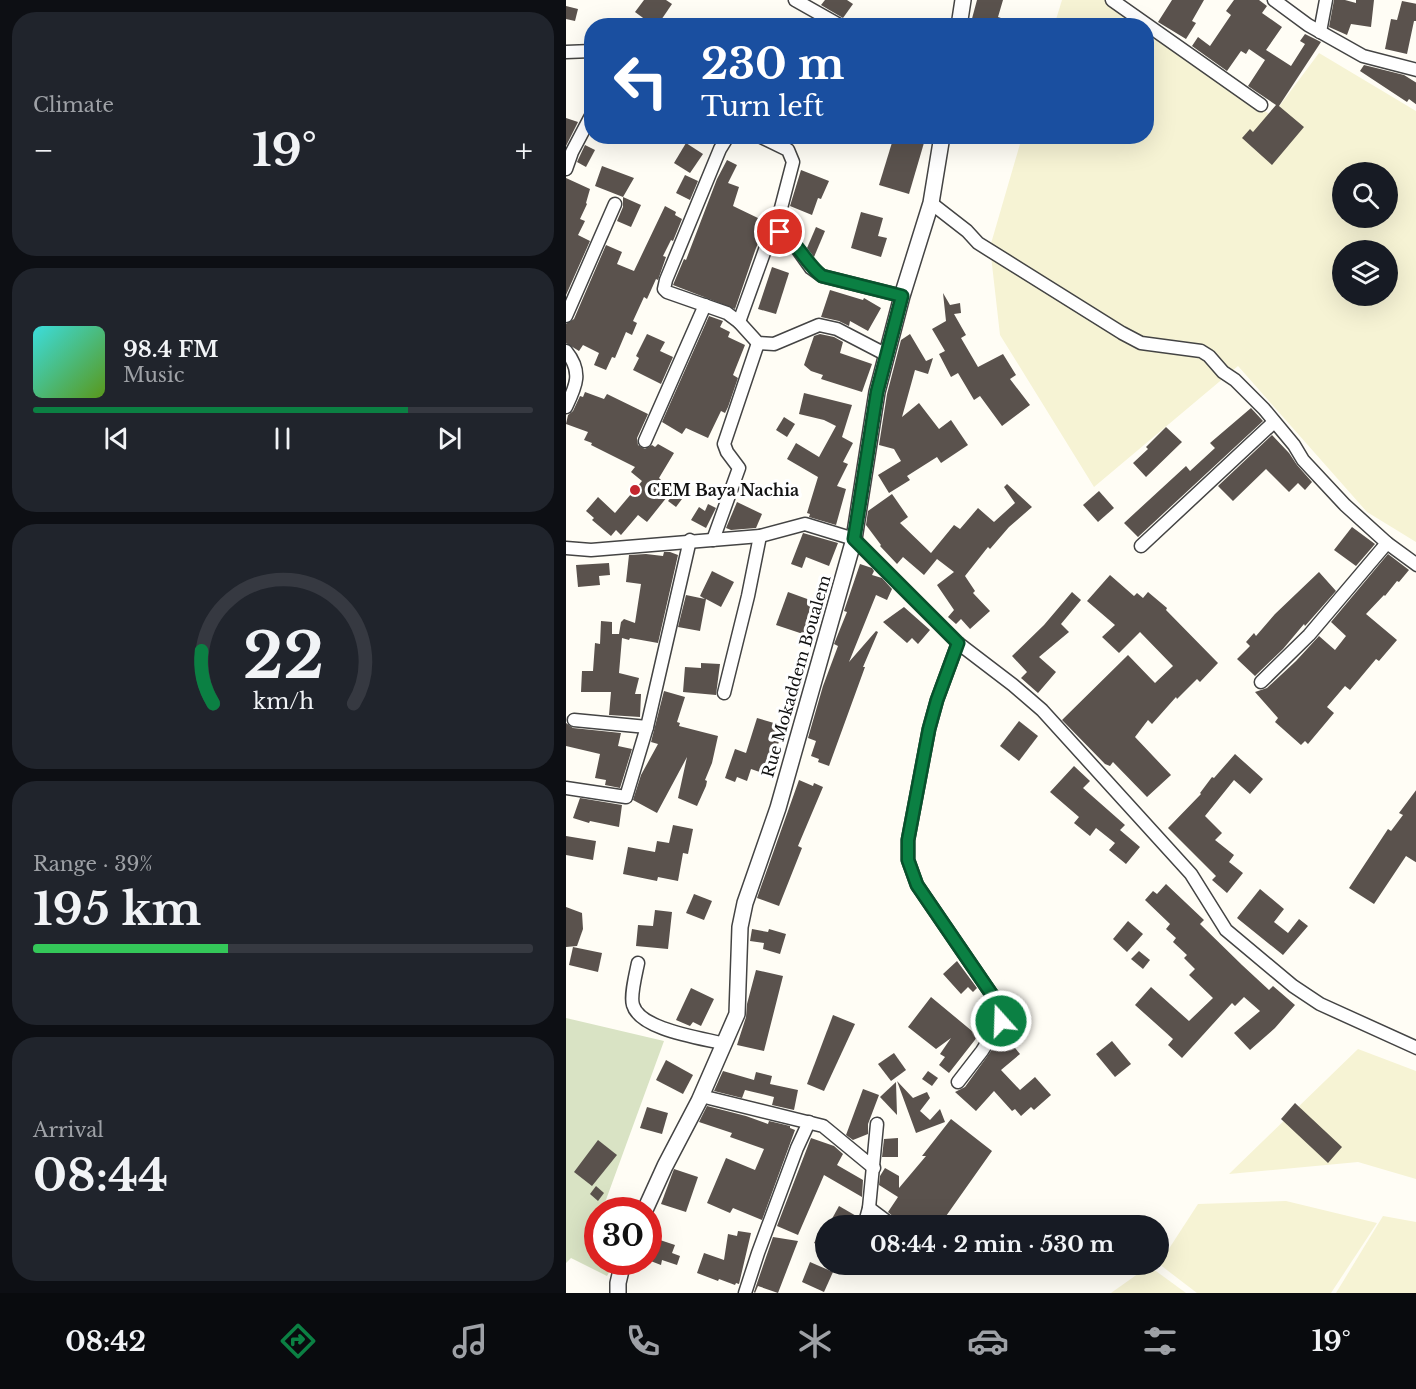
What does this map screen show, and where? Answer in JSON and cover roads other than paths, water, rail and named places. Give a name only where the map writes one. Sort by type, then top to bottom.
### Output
[{"type":"street","points":[[795,0],[827,18]]},
{"type":"street","points":[[960,18],[963,0]]},
{"type":"street","points":[[1112,0],[1138,18]]},
{"type":"street","points":[[1274,0],[1320,32],[1363,56],[1416,70]]},
{"type":"street","points":[[1320,32],[1326,0]]},
{"type":"street","points":[[1154,29],[1262,105]]},
{"type":"street","points":[[566,52],[584,51]]},
{"type":"street","points":[[566,169],[584,129]]},
{"type":"street","points":[[723,144],[664,289],[727,313],[739,322],[758,343],[774,344],[819,325],[837,329],[887,355]]},
{"type":"street","points":[[739,322],[770,236],[775,231],[793,162],[788,150],[776,144]]},
{"type":"street","name":"Rue Mokaddem Boualem","points":[[651,1197],[701,1096],[737,1014],[740,927],[744,903],[778,808],[854,539],[877,392],[902,296],[931,204],[941,144]]},
{"type":"street","points":[[566,316],[615,204]]},
{"type":"street","points":[[931,204],[967,231],[978,243],[1122,333],[1141,343],[1201,351],[1209,356],[1274,422],[1304,460],[1345,505],[1387,543],[1416,565]]},
{"type":"street","points":[[775,231],[788,237],[811,268],[822,276],[902,296]]},
{"type":"street","points":[[645,441],[705,305]]},
{"type":"street","points":[[713,540],[739,468],[724,444],[758,343]]},
{"type":"street","points":[[566,351],[572,359],[577,374],[575,387],[566,407]]},
{"type":"street","points":[[1141,546],[1274,422]]},
{"type":"street","points":[[566,548],[591,550],[690,540],[761,536],[805,524],[854,539],[958,643],[1042,710],[1191,874],[1226,930],[1292,986],[1320,1004],[1416,1048]]},
{"type":"street","points":[[724,693],[749,596],[761,536]]},
{"type":"street","points":[[566,788],[626,797],[647,727],[690,540]]},
{"type":"street","points":[[1261,682],[1309,635],[1387,543]]},
{"type":"street","points":[[958,643],[929,729],[908,840],[908,860],[917,885],[1001,1008],[1001,1021],[959,1082]]},
{"type":"street","points":[[574,720],[647,727]]},
{"type":"street","points":[[638,963],[632,1004],[645,1022],[725,1044]]},
{"type":"street","points":[[701,1096],[823,1126],[874,1168]]},
{"type":"street","points":[[745,1293],[793,1159],[809,1122]]},
{"type":"street","points":[[867,1215],[877,1124]]},
{"type":"street","points":[[869,1208],[878,1215]]},
{"type":"street","points":[[618,1293],[620,1275]]},
{"type":"place","name":"CEM Baya Nachia","points":[[635,490]]}]
